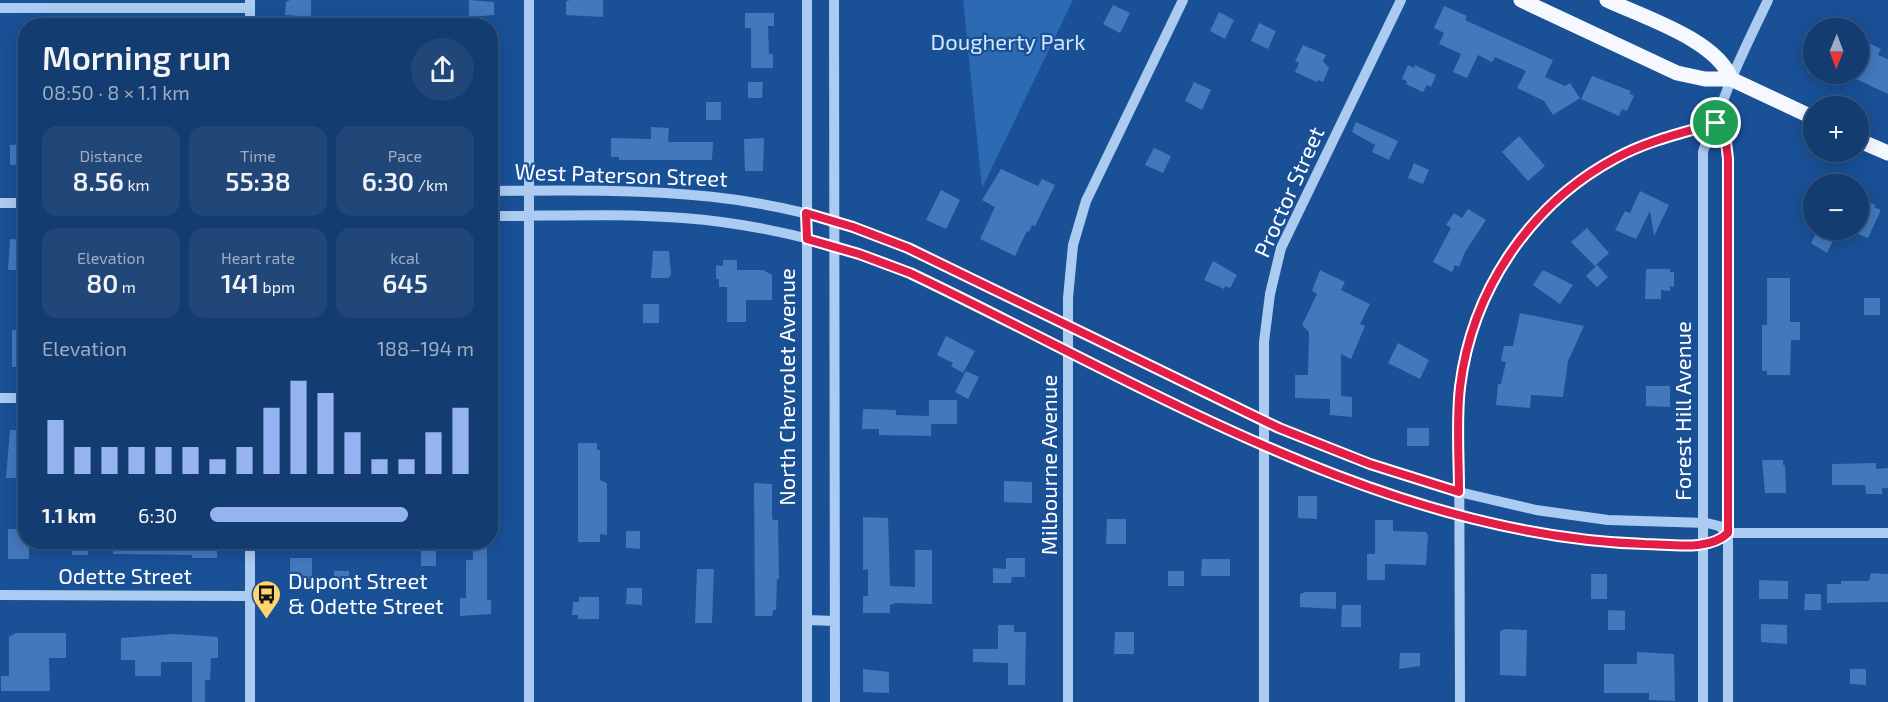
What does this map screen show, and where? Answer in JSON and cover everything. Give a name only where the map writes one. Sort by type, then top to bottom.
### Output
[{"type":"main road","points":[[1521,0],[1677,73],[1705,79],[1731,79],[1803,113]]},
{"type":"main road","points":[[1607,0],[1711,51],[1725,65],[1731,79]]},
{"type":"main road","points":[[1869,145],[1888,153]]},
{"type":"street","points":[[529,0],[529,702]]},
{"type":"street","name":"North Chevrolet Avenue","points":[[807,0],[807,702]]},
{"type":"street","points":[[834,0],[835,702]]},
{"type":"street","name":"Milbourne Avenue","points":[[1068,702],[1069,270],[1080,217],[1183,0]]},
{"type":"street","name":"Proctor Street","points":[[1264,702],[1265,330],[1271,287],[1281,248],[1401,0]]},
{"type":"street","name":"Forest Hill Avenue","points":[[1703,702],[1702,159],[1708,136],[1716,123],[1731,79],[1768,0]]},
{"type":"street","points":[[0,8],[250,4]]},
{"type":"street","points":[[1460,702],[1459,402],[1465,359],[1480,306],[1506,259],[1550,206],[1601,167],[1647,144],[1716,123]]},
{"type":"street","name":"Forest Hill Avenue","points":[[1716,123],[1726,142],[1728,159],[1728,702]]},
{"type":"street","name":"West Paterson Street","points":[[498,191],[693,193],[748,200],[835,221],[908,248],[1264,422],[1370,464],[1459,492],[1536,510],[1587,518],[1703,523],[1719,526],[1728,533]]},
{"type":"street","points":[[0,203],[18,203]]},
{"type":"street","name":"West Paterson Street","points":[[498,216],[684,218],[742,225],[835,246],[910,273],[1264,445],[1350,480],[1460,516],[1517,529],[1584,540],[1703,544],[1717,541],[1728,533],[1888,533]]},
{"type":"street","points":[[0,398],[18,398]]},
{"type":"street","points":[[250,549],[250,702]]},
{"type":"street","name":"Odette Street","points":[[0,595],[250,596]]},
{"type":"street","points":[[807,620],[835,621]]},
{"type":"green space","name":"Dougherty Park","points":[[963,0],[1073,0],[982,188]]},
{"type":"building","points":[[311,0],[311,17],[285,15],[286,2]]},
{"type":"building","points":[[469,0],[494,2],[494,15],[469,17]]},
{"type":"building","points":[[603,0],[603,17],[566,15],[566,1]]},
{"type":"building","points":[[1113,5],[1130,13],[1120,33],[1103,24]]},
{"type":"building","points":[[1444,6],[1467,16],[1465,20],[1553,60],[1545,77],[1565,86],[1570,83],[1580,98],[1553,115],[1544,101],[1517,88],[1526,71],[1495,57],[1492,62],[1478,55],[1467,78],[1453,72],[1461,54],[1439,44],[1444,33],[1434,28]]},
{"type":"building","points":[[1219,12],[1234,20],[1225,39],[1210,31]]},
{"type":"building","points":[[745,13],[774,13],[774,26],[768,26],[769,54],[773,54],[773,68],[751,68],[751,28],[745,28]]},
{"type":"building","points":[[1259,23],[1276,31],[1268,49],[1251,41]]},
{"type":"building","points":[[1869,43],[1881,49],[1878,55],[1888,59],[1888,94],[1867,84],[1869,84]]},
{"type":"building","points":[[1303,45],[1326,55],[1323,61],[1329,68],[1323,82],[1318,80],[1317,82],[1295,72],[1299,63],[1295,61]]},
{"type":"building","points":[[1408,65],[1414,68],[1415,65],[1436,75],[1431,87],[1427,85],[1423,92],[1406,84],[1407,81],[1402,79]]},
{"type":"building","points":[[1592,76],[1631,91],[1629,93],[1634,96],[1627,111],[1622,109],[1619,116],[1581,99]]},
{"type":"building","points":[[748,82],[763,82],[762,98],[748,98]]},
{"type":"building","points":[[1194,82],[1211,90],[1202,110],[1185,101]]},
{"type":"building","points":[[706,102],[721,102],[721,120],[706,120]]},
{"type":"building","points":[[1356,122],[1398,141],[1389,160],[1372,152],[1375,145],[1352,132]]},
{"type":"building","points":[[651,127],[669,128],[668,142],[713,142],[712,160],[619,160],[619,157],[611,157],[611,138],[651,139]]},
{"type":"building","points":[[1519,136],[1545,166],[1528,181],[1502,152]]},
{"type":"building","points":[[764,138],[763,171],[745,171],[744,139]]},
{"type":"building","points":[[18,144],[18,165],[10,165],[10,145]]},
{"type":"building","points":[[1154,148],[1171,156],[1163,173],[1145,165]]},
{"type":"building","points":[[1414,163],[1429,170],[1423,184],[1408,178]]},
{"type":"building","points":[[1001,169],[1038,186],[1042,179],[1055,185],[1035,226],[1032,225],[1029,232],[1027,231],[1015,256],[980,239],[995,207],[982,200]]},
{"type":"building","points":[[941,190],[960,200],[946,229],[926,220]]},
{"type":"building","points":[[1640,191],[1669,205],[1654,236],[1650,211],[1636,239],[1615,230],[1625,211],[1630,213]]},
{"type":"building","points":[[1869,202],[1881,210],[1869,236]]},
{"type":"building","points":[[1468,209],[1486,220],[1465,252],[1459,267],[1455,265],[1452,272],[1433,262],[1451,228],[1446,225],[1454,213],[1462,218]]},
{"type":"building","points":[[1587,228],[1609,253],[1595,266],[1571,242]]},
{"type":"building","points":[[10,239],[18,240],[18,270],[8,270]]},
{"type":"building","points":[[1813,240],[1833,240],[1827,253],[1811,243]]},
{"type":"building","points":[[653,251],[669,251],[671,275],[668,278],[651,278]]},
{"type":"building","points":[[723,260],[737,260],[737,270],[763,270],[772,275],[772,300],[746,300],[746,322],[727,322],[727,287],[719,287],[719,279],[716,279],[716,265],[723,266]]},
{"type":"building","points":[[1213,261],[1237,275],[1230,288],[1225,286],[1224,289],[1204,280]]},
{"type":"building","points":[[1597,265],[1608,277],[1597,287],[1586,276]]},
{"type":"building","points":[[1646,269],[1670,269],[1670,272],[1674,272],[1674,287],[1670,286],[1670,291],[1661,290],[1661,299],[1645,299]]},
{"type":"building","points":[[1320,270],[1345,282],[1341,290],[1370,304],[1360,324],[1365,326],[1351,359],[1341,354],[1341,396],[1352,397],[1352,417],[1330,415],[1330,399],[1295,398],[1295,375],[1308,375],[1309,332],[1302,325],[1317,294],[1312,291]]},
{"type":"building","points":[[1543,270],[1573,285],[1560,304],[1533,285]]},
{"type":"building","points":[[1767,278],[1790,278],[1790,322],[1800,322],[1800,340],[1791,340],[1790,375],[1767,375],[1767,371],[1762,371],[1762,325],[1767,325]]},
{"type":"building","points":[[1864,298],[1880,298],[1880,315],[1864,315]]},
{"type":"building","points":[[643,304],[659,304],[659,323],[643,323]]},
{"type":"building","points":[[1520,313],[1584,326],[1568,361],[1563,397],[1531,395],[1530,408],[1496,405],[1498,384],[1501,384],[1506,362],[1501,361],[1504,346],[1513,346]]},
{"type":"building","points":[[12,330],[18,330],[18,367],[12,367]]},
{"type":"building","points":[[946,336],[975,351],[963,373],[951,366],[953,363],[937,355]]},
{"type":"building","points":[[1398,343],[1429,360],[1420,379],[1388,363]]},
{"type":"building","points":[[966,371],[979,377],[968,399],[955,392]]},
{"type":"building","points":[[1646,386],[1670,386],[1670,407],[1646,406]]},
{"type":"building","points":[[929,400],[957,400],[957,424],[931,424],[931,436],[879,435],[879,429],[862,429],[863,409],[896,410],[896,415],[929,416]]},
{"type":"building","points":[[1407,428],[1429,428],[1429,446],[1407,446]]},
{"type":"building","points":[[10,430],[18,430],[18,478],[6,478]]},
{"type":"building","points":[[578,443],[597,443],[597,450],[600,450],[600,480],[607,483],[607,535],[600,534],[600,542],[578,542]]},
{"type":"building","points":[[1762,460],[1783,460],[1786,493],[1765,493]]},
{"type":"building","points":[[1876,463],[1876,469],[1888,468],[1888,488],[1882,488],[1882,494],[1866,494],[1865,485],[1832,485],[1832,464]]},
{"type":"building","points":[[1004,481],[1032,482],[1032,503],[1004,502]]},
{"type":"building","points":[[754,483],[772,484],[772,517],[773,520],[778,520],[779,579],[777,579],[776,610],[773,610],[772,616],[755,616]]},
{"type":"building","points":[[1298,496],[1317,496],[1317,519],[1298,518]]},
{"type":"building","points":[[863,517],[888,518],[890,586],[915,587],[915,550],[932,550],[932,604],[895,603],[890,605],[890,613],[863,613],[863,596],[868,596],[868,569],[863,570]]},
{"type":"building","points":[[1107,519],[1126,519],[1126,544],[1106,544]]},
{"type":"building","points":[[1375,520],[1393,520],[1393,531],[1426,532],[1428,536],[1426,565],[1385,564],[1385,580],[1367,580],[1367,554],[1375,554]]},
{"type":"building","points":[[8,529],[18,529],[18,549],[29,549],[29,559],[8,559]]},
{"type":"building","points":[[626,531],[640,531],[640,549],[626,548]]},
{"type":"building","points":[[72,549],[88,549],[88,555],[72,555]]},
{"type":"building","points":[[113,549],[217,549],[217,558],[192,558],[192,555],[113,554]]},
{"type":"building","points":[[473,549],[487,549],[487,600],[491,600],[491,614],[460,616],[460,598],[466,598],[466,560],[473,560]]},
{"type":"building","points":[[421,550],[436,550],[436,566],[421,566]]},
{"type":"building","points":[[290,558],[312,558],[312,579],[290,579]]},
{"type":"building","points":[[1006,558],[1025,558],[1025,577],[1012,577],[1011,583],[993,583],[993,568],[1006,569]]},
{"type":"building","points":[[1202,559],[1230,559],[1230,576],[1201,576]]},
{"type":"building","points":[[697,569],[714,569],[712,623],[695,623]]},
{"type":"building","points":[[334,571],[349,571],[349,587],[334,587]]},
{"type":"building","points":[[1168,571],[1184,571],[1184,586],[1168,586]]},
{"type":"building","points":[[1871,573],[1888,574],[1888,602],[1827,603],[1827,584],[1841,584],[1841,581],[1869,581]]},
{"type":"building","points":[[1591,574],[1607,574],[1607,599],[1591,599]]},
{"type":"building","points":[[1759,580],[1788,581],[1788,599],[1759,599]]},
{"type":"building","points":[[627,588],[642,588],[642,605],[626,604]]},
{"type":"building","points":[[1336,592],[1336,609],[1300,607],[1300,594]]},
{"type":"building","points":[[1805,594],[1821,594],[1821,610],[1804,610]]},
{"type":"building","points":[[579,597],[599,597],[599,619],[578,619],[578,615],[572,615],[573,602],[579,602]]},
{"type":"building","points":[[1342,605],[1361,605],[1361,627],[1341,627]]},
{"type":"building","points":[[1608,610],[1625,611],[1625,630],[1608,630]]},
{"type":"building","points":[[1761,624],[1787,625],[1787,644],[1761,642]]},
{"type":"building","points":[[998,625],[1014,625],[1014,632],[1026,632],[1025,685],[1008,685],[1008,663],[973,662],[973,649],[998,649]]},
{"type":"building","points":[[1527,630],[1526,676],[1500,675],[1500,631]]},
{"type":"building","points":[[1115,632],[1134,632],[1134,654],[1114,654]]},
{"type":"building","points":[[16,633],[66,633],[66,658],[49,658],[50,691],[1,691],[1,676],[9,676],[9,637]]},
{"type":"building","points":[[174,634],[218,637],[218,658],[211,658],[210,680],[205,680],[205,702],[192,702],[192,662],[161,662],[161,676],[135,676],[135,660],[121,660],[121,638]]},
{"type":"building","points":[[1637,652],[1674,654],[1675,701],[1649,700],[1649,693],[1604,693],[1604,664],[1637,664]]},
{"type":"building","points":[[1400,653],[1420,653],[1420,666],[1399,669]]},
{"type":"building","points":[[863,669],[889,672],[889,693],[863,692]]},
{"type":"building","points":[[1850,669],[1866,669],[1866,685],[1850,684]]},
{"type":"place","name":"Dupont Street & Odette Street","points":[[267,620]]},
{"type":"route","points":[[1716,123],[1726,142],[1728,159],[1728,533],[1717,541],[1707,544],[1620,543],[1543,534],[1473,519],[1372,488],[1292,458],[1248,438],[910,273],[835,246],[807,239],[806,213],[891,241],[1264,422],[1342,454],[1459,492],[1459,402],[1465,359],[1480,306],[1498,271],[1514,247],[1550,206],[1574,185],[1601,167],[1647,144],[1716,123]]}]
